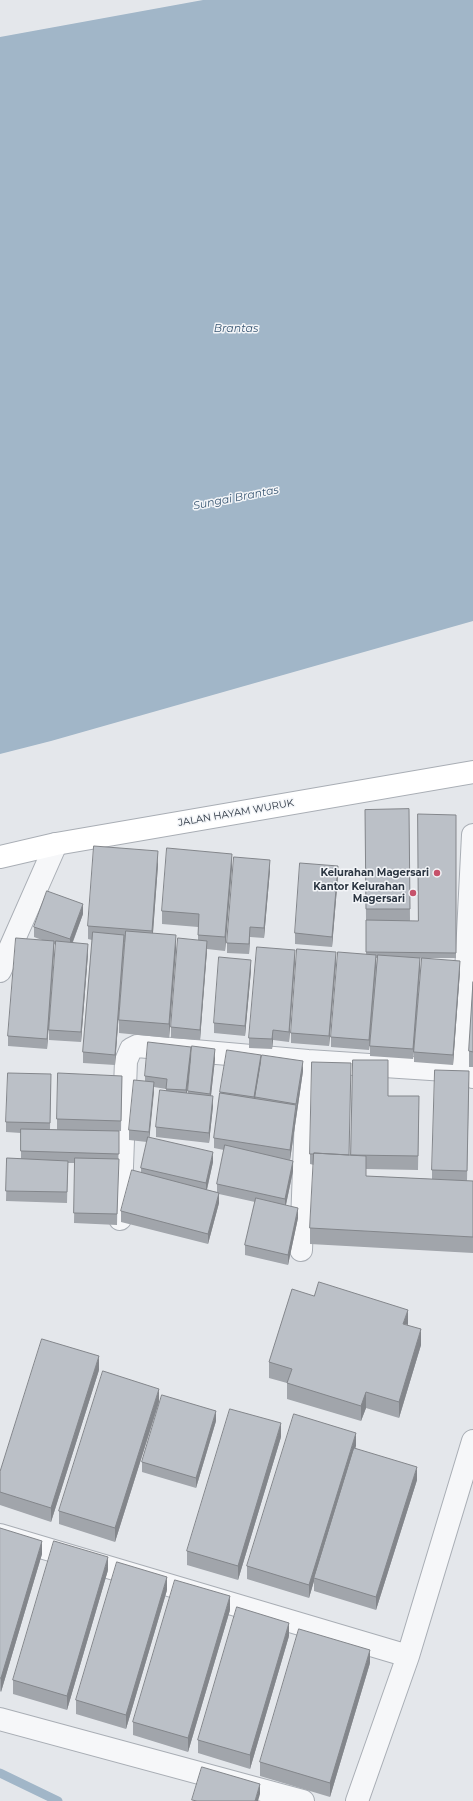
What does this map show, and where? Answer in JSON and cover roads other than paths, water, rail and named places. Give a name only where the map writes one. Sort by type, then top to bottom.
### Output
[{"type":"main road","name":"JALAN HAYAM WURUK","points":[[0,857],[56,844],[473,772]]},
{"type":"street","points":[[120,1219],[126,1061],[131,1049],[137,1046],[467,1074],[473,834]]},
{"type":"street","points":[[0,971],[56,844]]},
{"type":"street","points":[[301,1250],[308,1061]]},
{"type":"street","points":[[357,1801],[408,1656],[473,1441]]},
{"type":"street","points":[[0,1535],[408,1656]]},
{"type":"street","points":[[0,1719],[303,1801]]},
{"type":"water","name":"Brantas","points":[[203,0],[473,0],[473,621],[51,741],[0,754],[0,37]]},
{"type":"waterway","points":[[0,1773],[58,1801]]},
{"type":"place","name":"Kelurahan Magersari","points":[[437,873]]},
{"type":"place","name":"Kantor Kelurahan Magersari","points":[[413,893]]},
{"type":"water label","name":"Sungai Brantas","points":[[236,498]]}]
